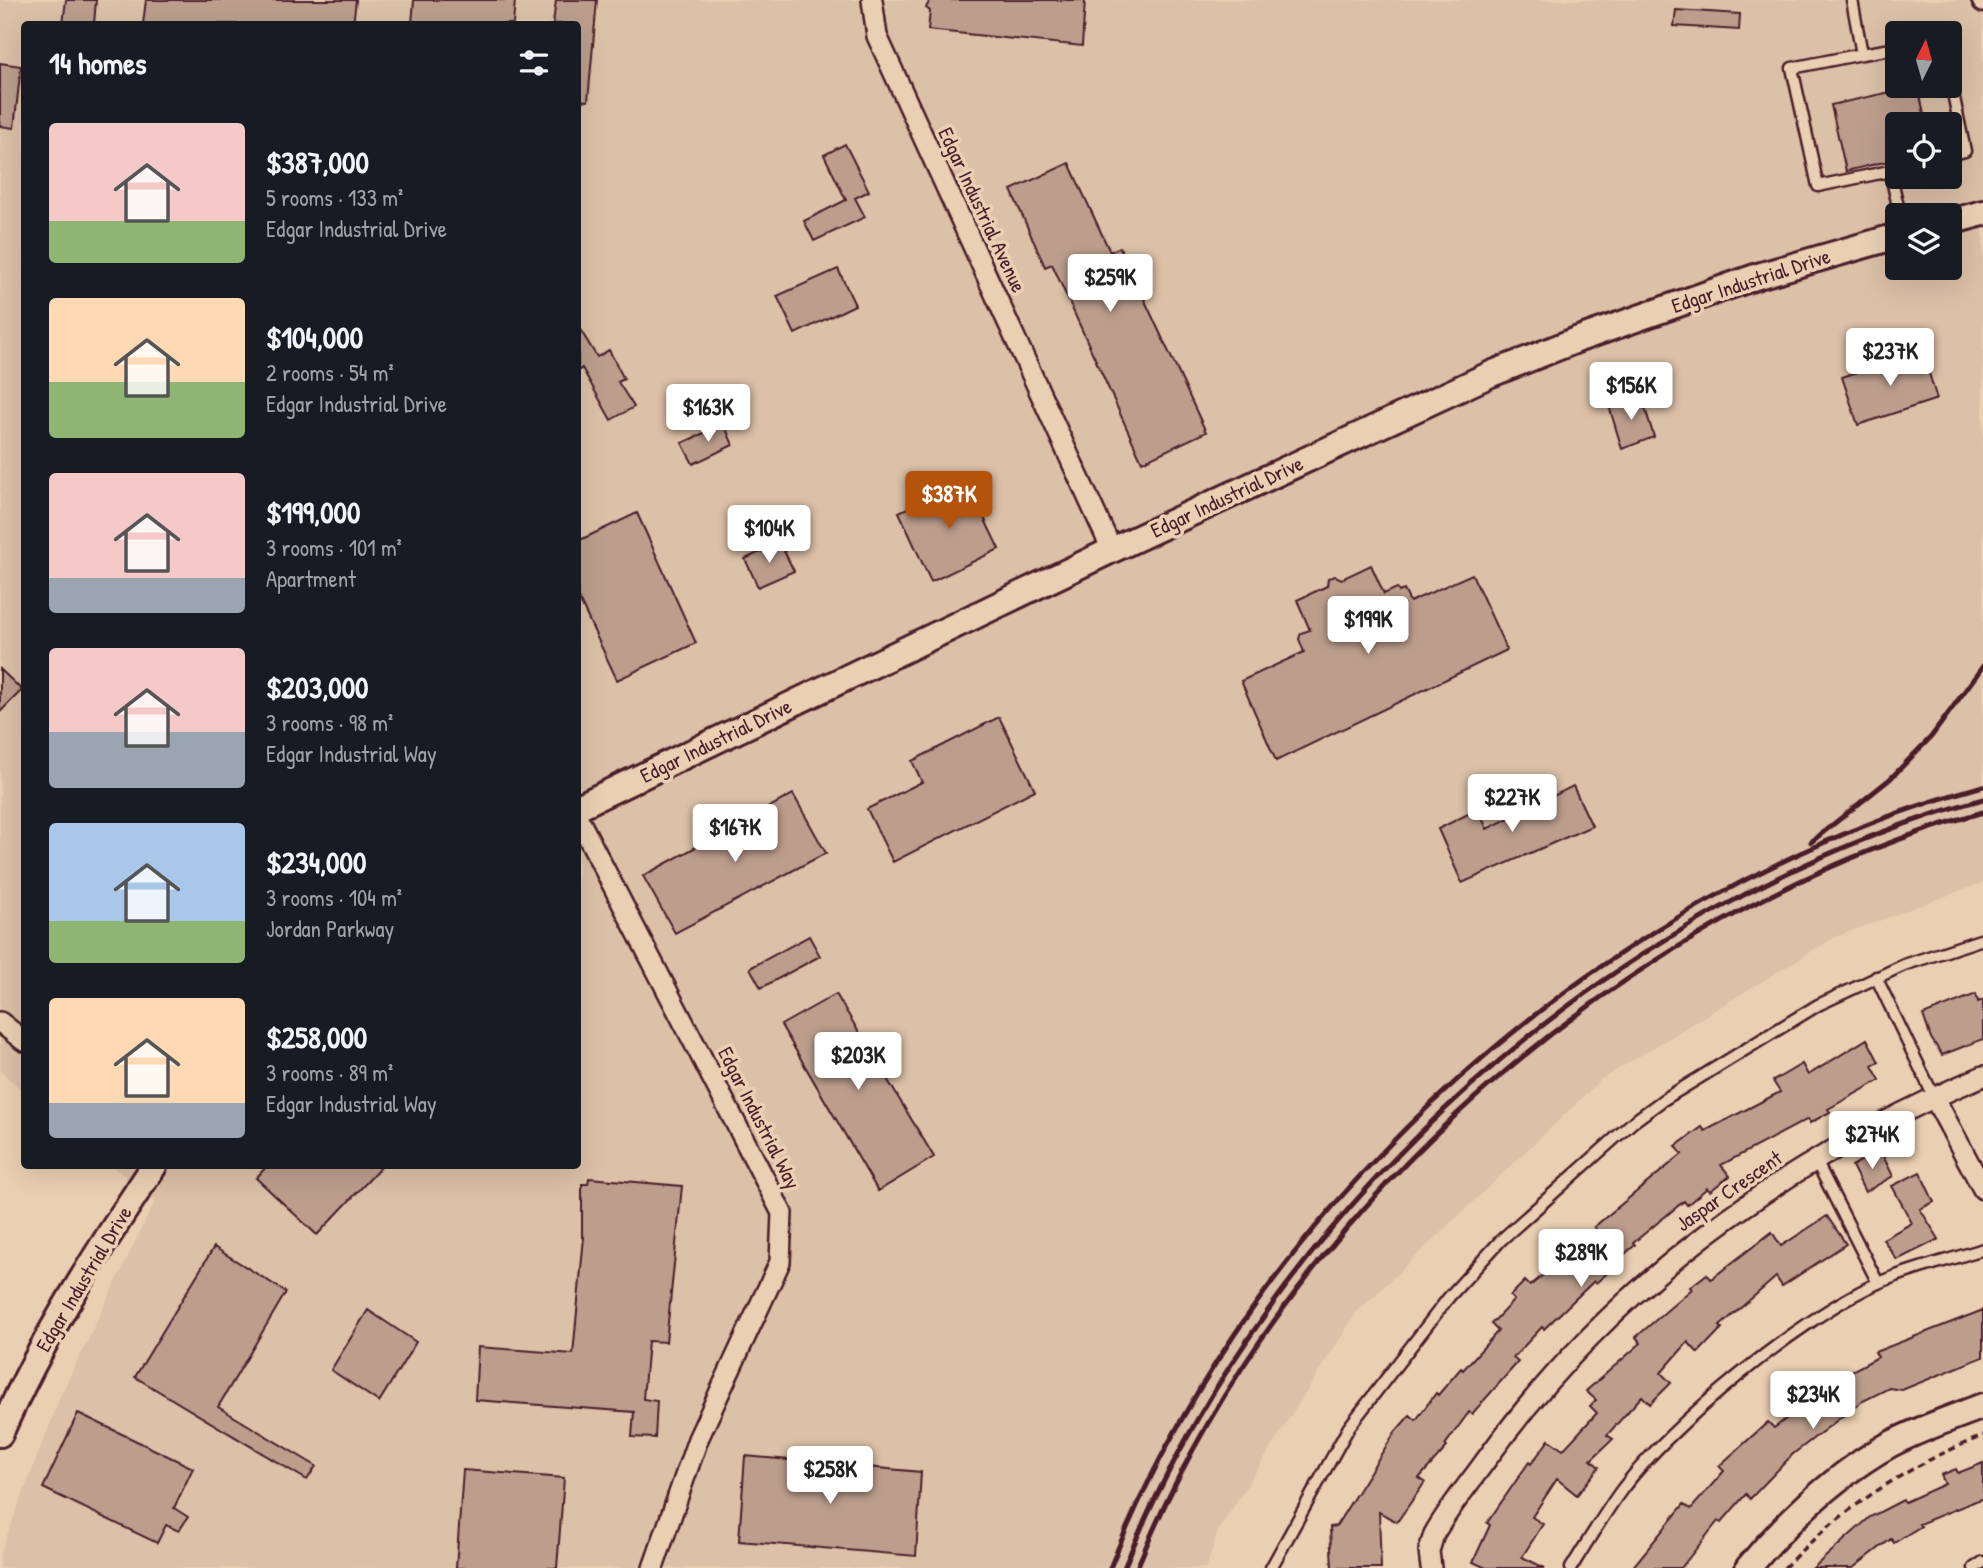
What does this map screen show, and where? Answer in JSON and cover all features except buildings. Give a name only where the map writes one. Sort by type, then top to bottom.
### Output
[{"type":"street","name":"Edgar Industrial Avenue","points":[[872,0],[877,36],[1112,550]]},
{"type":"street","points":[[1962,219],[1983,214]]},
{"type":"street","name":"Edgar Industrial Drive","points":[[581,806],[1112,550],[1491,374],[1579,339],[1758,276],[1885,239]]},
{"type":"street","name":"Edgar Industrial Way","points":[[581,824],[782,1213],[780,1262],[698,1439],[653,1568]]},
{"type":"street","points":[[0,1022],[21,1039]]},
{"type":"street","name":"Jaspar Crescent","points":[[1431,1568],[1431,1543],[1442,1521],[1518,1416],[1585,1340],[1639,1288],[1684,1250],[1815,1158],[1934,1097],[1983,1076]]},
{"type":"street","points":[[1934,1097],[1983,1189]]},
{"type":"street","name":"Edgar Industrial Drive","points":[[0,1434],[25,1377],[84,1272],[152,1169]]},
{"type":"street","points":[[1748,1568],[1766,1546],[1845,1473],[1890,1444],[1983,1406]]},
{"type":"lane","points":[[1852,0],[1862,54]]},
{"type":"lane","points":[[1885,50],[1791,68],[1818,186],[1885,172]]},
{"type":"lane","points":[[1962,137],[1965,151],[1962,152]]},
{"type":"lane","points":[[1272,1568],[1349,1427],[1449,1297],[1501,1240],[1633,1122],[1786,1024],[1875,977],[1983,939]]},
{"type":"lane","points":[[1875,977],[1934,1097]]},
{"type":"lane","points":[[1815,1158],[1878,1283]]},
{"type":"lane","points":[[1571,1568],[1621,1491],[1677,1431],[1732,1382],[1838,1304],[1878,1283],[1983,1249]]},
{"type":"lane","points":[[1974,1568],[1983,1562]]},
{"type":"path","points":[[1784,1568],[1844,1513],[1872,1493],[1908,1470],[1983,1436]]},
{"type":"shaded area","points":[[0,0],[1983,0],[1983,882],[1835,937],[1603,1078],[1356,1313],[1218,1531],[1206,1568],[0,1568],[0,1554],[61,1395],[155,1201],[116,1169],[581,1169],[581,21],[21,21],[21,1089],[0,1071]]},
{"type":"railway","points":[[1811,842],[1890,779],[1931,737],[1983,666]]},
{"type":"railway","points":[[1110,1568],[1174,1433],[1255,1305],[1350,1187],[1458,1079],[1578,983],[1706,901],[1842,835],[1983,786]]},
{"type":"railway","points":[[1124,1568],[1188,1436],[1268,1311],[1362,1194],[1468,1088],[1585,994],[1711,913],[1844,847],[1983,799]]},
{"type":"railway","points":[[1137,1568],[1200,1438],[1278,1315],[1371,1201],[1476,1097],[1592,1004],[1716,925],[1847,860],[1983,812]]}]
